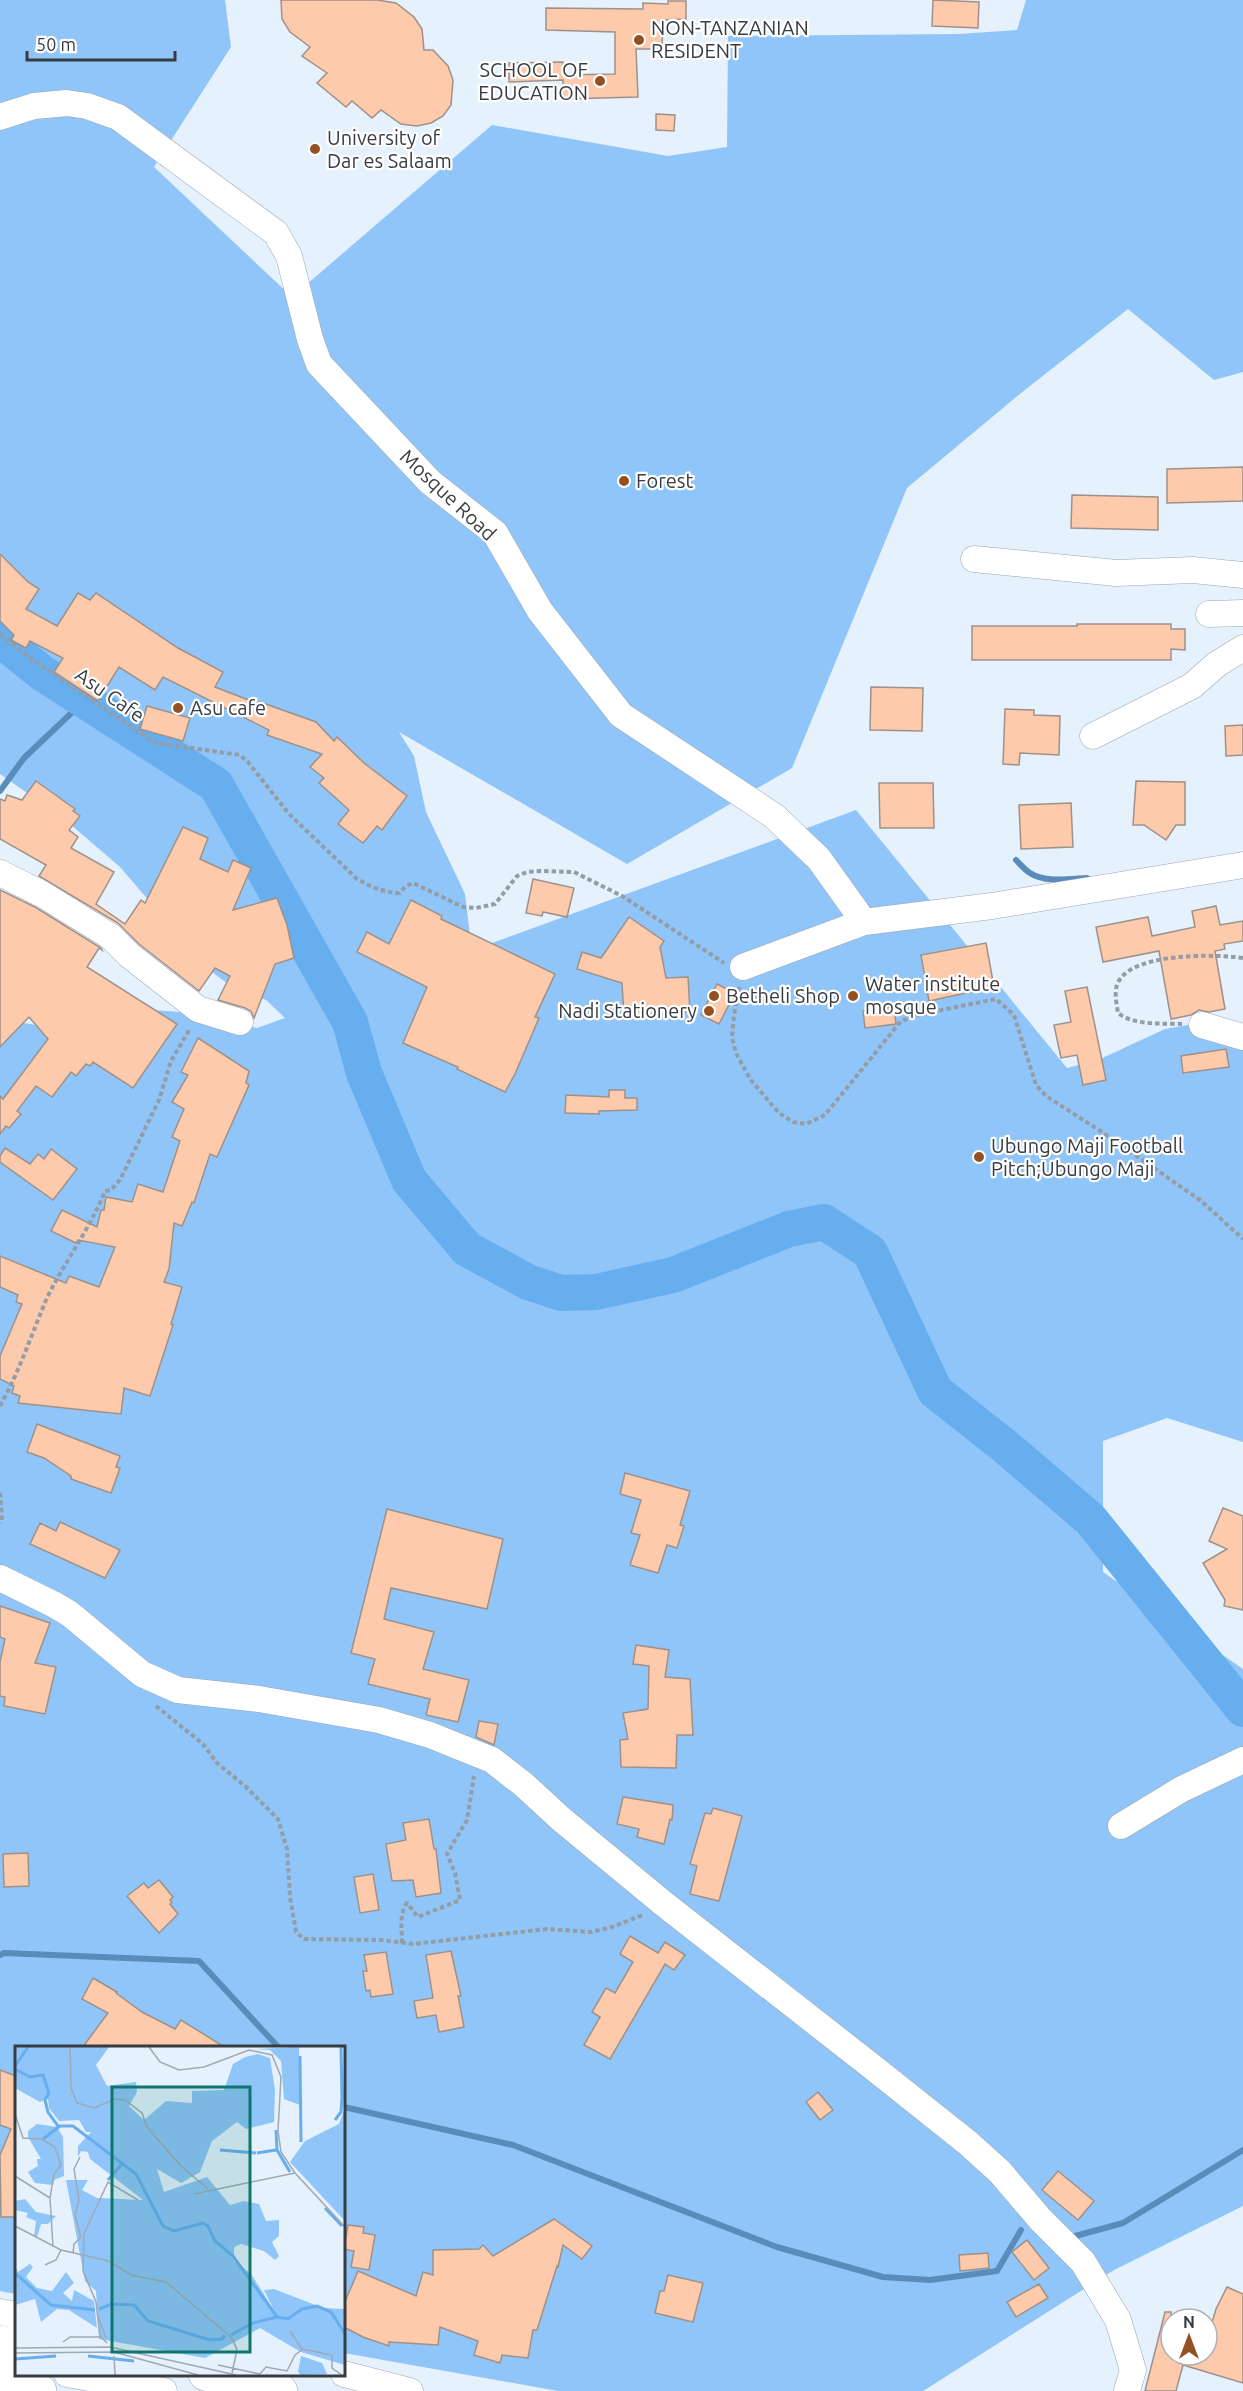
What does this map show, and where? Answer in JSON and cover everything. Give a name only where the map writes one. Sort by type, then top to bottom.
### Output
[{"type":"highway","points":[[0,2342],[15,2344]]},
{"type":"highway","points":[[214,2376],[281,2391]]},
{"type":"highway","points":[[0,2386],[40,2391]]},
{"type":"street","name":"Mosque Road","points":[[0,117],[34,106],[67,103],[87,106],[118,117],[276,233],[289,256],[310,339],[319,364],[429,482],[495,533],[540,611],[621,715],[774,816],[819,859],[864,921]]},
{"type":"street","points":[[974,559],[1116,573],[1193,570],[1243,575]]},
{"type":"street","points":[[1209,614],[1243,614]]},
{"type":"street","points":[[1093,736],[1192,686],[1217,664],[1243,648]]},
{"type":"street","points":[[733,965],[864,921],[992,906],[1243,865]]},
{"type":"street","points":[[0,873],[42,894],[110,936],[129,955],[198,1009],[240,1022]]},
{"type":"street","points":[[1202,1025],[1243,1037]]},
{"type":"street","points":[[0,1578],[70,1614],[142,1674],[178,1690],[259,1699],[379,1720],[429,1735],[492,1760],[664,1904],[968,2143],[999,2172],[1040,2219],[1083,2262],[1118,2320],[1133,2370],[1127,2391]]},
{"type":"street","points":[[1121,1826],[1182,1789],[1241,1762]]},
{"type":"street","points":[[0,2312],[15,2314]]},
{"type":"street","points":[[0,2365],[15,2367]]},
{"type":"street","points":[[345,2374],[410,2391]]},
{"type":"street","points":[[78,2376],[164,2391]]},
{"type":"path","name":"Asu Cafe","points":[[0,634],[30,658],[146,738],[163,744],[240,755],[289,814],[357,879],[366,884],[384,892],[399,893],[413,883],[463,907],[476,908],[495,904],[517,876],[528,872],[574,872],[622,896],[733,965]]},
{"type":"path","points":[[1202,1025],[1140,1022],[1125,1018],[1118,1013],[1116,986],[1124,975],[1142,964],[1164,959],[1206,956],[1243,958]]},
{"type":"path","points":[[733,965],[732,1038],[736,1053],[750,1079],[779,1113],[793,1122],[806,1124],[825,1115],[901,1021],[922,1014],[996,999],[1014,1015],[1036,1085],[1046,1096],[1200,1200],[1243,1239]]},
{"type":"path","points":[[0,1406],[12,1384],[46,1300],[65,1263],[83,1237],[105,1191],[111,1190],[120,1180],[159,1100],[171,1061],[194,1022],[198,1009]]},
{"type":"path","points":[[0,1493],[2,1520],[0,1523]]},
{"type":"path","points":[[148,1700],[203,1744],[218,1763],[278,1819],[286,1849],[296,1932],[304,1939],[425,1943],[547,1929],[591,1932],[639,1917],[664,1904]]},
{"type":"path","points":[[402,1943],[401,1918],[407,1904],[418,1917],[460,1900],[456,1873],[447,1854],[467,1820],[477,1755]]},
{"type":"shaded area","points":[[0,0],[225,0],[231,47],[154,167],[292,297],[492,125],[668,156],[727,147],[728,36],[959,34],[1017,30],[1026,0],[1243,0],[1243,372],[1214,380],[1128,309],[1021,393],[907,488],[792,768],[627,864],[399,732],[414,756],[426,812],[465,894],[471,944],[465,953],[856,810],[1067,1068],[1098,1060],[1165,1029],[1193,1024],[1243,1047],[1243,1442],[1167,1418],[1103,1441],[1103,1572],[1243,1669],[1243,2206],[1114,2270],[923,2391],[558,2391],[345,2353],[345,2046],[15,2046],[15,2294],[0,2291],[0,1019],[84,1033],[151,1010],[196,1013],[257,1028],[285,1018],[266,1000],[232,987],[208,969],[120,867],[63,818],[0,774]]},
{"type":"building","points":[[281,0],[377,0],[396,3],[414,17],[422,29],[424,50],[433,50],[448,66],[453,80],[451,105],[443,116],[431,123],[417,126],[401,124],[381,110],[372,118],[352,101],[346,107],[317,83],[327,73],[302,56],[310,47],[290,32],[282,19]]},
{"type":"building","points":[[933,0],[979,2],[978,28],[932,26]]},
{"type":"building","points":[[668,1],[686,1],[686,19],[663,20],[662,49],[636,49],[638,97],[563,99],[563,80],[509,82],[509,63],[563,62],[564,75],[615,74],[615,32],[546,30],[546,8],[643,9],[643,3],[668,4]]},
{"type":"building","points":[[656,114],[675,115],[674,131],[656,130]]},
{"type":"building","points":[[1243,467],[1243,501],[1167,503],[1167,469]]},
{"type":"building","points":[[1072,495],[1158,497],[1158,530],[1071,528]]},
{"type":"building","points":[[0,554],[28,582],[39,589],[26,609],[57,626],[78,593],[90,600],[96,593],[178,648],[223,672],[215,687],[316,722],[334,741],[337,737],[364,763],[407,796],[382,830],[377,826],[363,843],[338,824],[349,810],[319,783],[324,778],[310,767],[322,754],[267,735],[269,730],[163,677],[155,690],[119,667],[98,701],[54,672],[63,658],[30,641],[26,648],[11,640],[14,635],[0,621]]},
{"type":"building","points":[[1077,624],[1171,624],[1171,629],[1185,629],[1185,650],[1171,649],[1171,660],[972,660],[972,626],[1077,626]]},
{"type":"building","points":[[871,687],[923,688],[922,731],[870,730]]},
{"type":"building","points":[[147,706],[190,718],[183,741],[140,729]]},
{"type":"building","points":[[1005,709],[1034,710],[1034,715],[1060,716],[1059,755],[1020,753],[1019,765],[1003,764]]},
{"type":"building","points":[[1243,725],[1243,755],[1226,756],[1225,726]]},
{"type":"building","points":[[36,781],[75,809],[73,811],[80,816],[69,830],[78,837],[71,848],[114,872],[96,904],[125,924],[141,900],[145,903],[183,827],[208,838],[200,859],[228,872],[233,860],[251,868],[233,910],[277,898],[287,925],[294,958],[275,964],[254,1018],[251,1011],[245,1008],[218,1000],[230,976],[215,968],[199,991],[139,944],[118,923],[39,876],[46,865],[0,839],[0,799],[5,801],[7,795],[22,800]]},
{"type":"building","points":[[1136,781],[1185,782],[1185,825],[1176,825],[1166,840],[1144,825],[1133,825]]},
{"type":"building","points":[[879,783],[933,783],[934,828],[880,828]]},
{"type":"building","points":[[1071,803],[1073,847],[1021,849],[1019,805]]},
{"type":"building","points":[[533,879],[574,888],[567,917],[543,912],[542,916],[526,913]]},
{"type":"building","points":[[0,890],[35,907],[101,948],[102,950],[99,948],[87,967],[177,1024],[133,1088],[93,1062],[90,1066],[86,1064],[76,1076],[71,1072],[52,1097],[36,1086],[17,1111],[21,1114],[9,1128],[6,1126],[0,1134],[0,1096],[3,1099],[48,1039],[29,1017],[0,1047]]},
{"type":"building","points":[[411,900],[442,916],[441,919],[555,974],[535,1017],[539,1018],[505,1092],[457,1069],[458,1067],[403,1043],[427,987],[357,952],[367,932],[389,944]]},
{"type":"building","points":[[1216,906],[1220,925],[1243,921],[1243,941],[1224,944],[1225,949],[1215,951],[1225,1009],[1209,1012],[1199,1010],[1191,1015],[1171,1019],[1159,951],[1103,962],[1096,927],[1148,917],[1152,936],[1195,927],[1192,911]]},
{"type":"building","points":[[629,917],[664,941],[660,947],[666,978],[688,977],[690,1012],[624,1016],[622,983],[577,969],[582,952],[601,958]]},
{"type":"building","points":[[986,943],[994,987],[929,1001],[921,955]]},
{"type":"building","points":[[717,984],[735,993],[719,1024],[701,1015]]},
{"type":"building","points":[[1087,987],[1106,1080],[1083,1085],[1077,1055],[1061,1058],[1054,1025],[1071,1022],[1065,991]]},
{"type":"building","points":[[894,1007],[896,1024],[865,1028],[863,1011]]},
{"type":"building","points":[[198,1038],[249,1071],[246,1083],[249,1085],[217,1157],[210,1154],[194,1203],[192,1202],[182,1226],[174,1223],[169,1269],[164,1282],[182,1287],[171,1324],[173,1325],[150,1396],[124,1388],[121,1414],[18,1403],[20,1396],[12,1393],[14,1386],[0,1379],[0,1356],[22,1304],[16,1302],[18,1295],[0,1287],[0,1256],[66,1283],[69,1276],[99,1287],[115,1247],[78,1240],[76,1243],[51,1231],[62,1210],[97,1227],[101,1210],[104,1210],[106,1197],[132,1202],[138,1184],[163,1192],[180,1141],[172,1137],[184,1109],[172,1102],[188,1075],[181,1072]]},
{"type":"building","points":[[1226,1049],[1229,1067],[1183,1073],[1181,1056]]},
{"type":"building","points":[[609,1090],[625,1090],[625,1098],[637,1098],[637,1110],[599,1111],[599,1114],[565,1113],[566,1095],[609,1097]]},
{"type":"building","points":[[5,1148],[30,1164],[38,1154],[44,1159],[51,1149],[77,1169],[53,1200],[0,1162],[0,1156]]},
{"type":"building","points":[[37,1424],[120,1456],[116,1467],[120,1468],[111,1493],[71,1479],[71,1476],[44,1458],[27,1452]]},
{"type":"building","points":[[625,1473],[690,1491],[680,1525],[684,1526],[677,1548],[667,1545],[658,1573],[630,1565],[640,1535],[631,1533],[641,1500],[620,1494]]},
{"type":"building","points":[[1223,1508],[1243,1516],[1243,1610],[1224,1606],[1225,1600],[1203,1563],[1227,1549],[1209,1541]]},
{"type":"building","points":[[387,1509],[503,1539],[487,1609],[391,1588],[384,1619],[434,1632],[423,1669],[469,1680],[458,1722],[426,1715],[430,1699],[368,1684],[375,1659],[351,1653]]},
{"type":"building","points":[[60,1522],[120,1550],[105,1578],[30,1544],[40,1523],[56,1531]]},
{"type":"building","points":[[0,1606],[50,1623],[35,1663],[56,1667],[45,1714],[4,1706],[5,1697],[0,1696],[0,1662],[5,1639],[0,1637]]},
{"type":"building","points":[[636,1645],[669,1650],[665,1677],[690,1679],[693,1735],[677,1735],[676,1768],[621,1767],[620,1740],[628,1739],[623,1713],[648,1709],[649,1666],[633,1664]]},
{"type":"building","points":[[479,1721],[498,1724],[494,1745],[476,1737]]},
{"type":"building","points":[[623,1797],[673,1805],[672,1820],[670,1819],[664,1844],[637,1837],[639,1829],[617,1824]]},
{"type":"building","points":[[713,1808],[742,1816],[719,1901],[690,1894],[697,1866],[690,1864],[705,1813],[711,1814]]},
{"type":"building","points":[[429,1819],[434,1849],[436,1849],[441,1893],[416,1897],[413,1880],[392,1881],[386,1844],[406,1840],[403,1823]]},
{"type":"building","points":[[28,1853],[29,1886],[4,1887],[3,1854]]},
{"type":"building","points":[[373,1874],[379,1910],[360,1913],[354,1877]]},
{"type":"building","points":[[159,1880],[173,1897],[170,1904],[178,1914],[159,1933],[127,1896],[144,1883],[148,1888]]},
{"type":"building","points":[[630,1936],[658,1953],[665,1942],[685,1955],[674,1970],[665,1964],[610,2059],[584,2045],[600,2017],[592,2012],[606,1988],[615,1993],[633,1962],[620,1954]]},
{"type":"building","points":[[451,1951],[461,1996],[458,1996],[464,2027],[439,2032],[436,2015],[417,2018],[414,2001],[433,1998],[426,1955]]},
{"type":"building","points":[[386,1952],[393,1994],[371,1997],[370,1990],[366,1991],[363,1971],[367,1971],[364,1955]]},
{"type":"building","points":[[93,1978],[117,1992],[142,2012],[175,2029],[181,2020],[223,2046],[83,2046],[108,2013],[82,1999]]},
{"type":"building","points":[[0,2070],[15,2076],[15,2217],[1,2217],[0,2155],[11,2129],[0,2125]]},
{"type":"building","points":[[818,2092],[833,2110],[820,2120],[806,2102]]},
{"type":"building","points":[[1058,2171],[1094,2201],[1078,2220],[1042,2190]]},
{"type":"building","points":[[554,2219],[592,2246],[582,2259],[563,2245],[537,2330],[533,2330],[528,2358],[502,2355],[500,2363],[474,2355],[478,2341],[440,2327],[438,2345],[389,2342],[389,2346],[345,2328],[345,2302],[358,2271],[416,2296],[423,2272],[433,2275],[433,2250],[479,2249],[483,2245],[493,2256]]},
{"type":"building","points":[[348,2225],[364,2227],[363,2233],[375,2235],[369,2270],[351,2267],[354,2251],[345,2249]]},
{"type":"building","points":[[1027,2240],[1049,2268],[1034,2280],[1012,2252]]},
{"type":"building","points":[[988,2253],[989,2268],[960,2271],[959,2255]]},
{"type":"building","points":[[668,2275],[703,2283],[693,2322],[655,2313],[660,2291],[664,2291]]},
{"type":"building","points":[[1039,2284],[1048,2298],[1016,2317],[1007,2302]]},
{"type":"building","points":[[1227,2287],[1243,2294],[1243,2383],[1190,2367],[1219,2367],[1219,2307],[1217,2307]]},
{"type":"building","points":[[1159,2336],[1159,2367],[1182,2367],[1176,2391],[1145,2391]]},
{"type":"waterway","points":[[0,639],[42,673],[216,785],[350,1022],[364,1073],[409,1180],[467,1249],[528,1282],[561,1293],[596,1292],[673,1275],[789,1229],[824,1222],[870,1252],[935,1391],[1007,1448],[1090,1519],[1243,1709]]},
{"type":"waterway","points":[[0,791],[24,758],[84,701]]},
{"type":"waterway","points":[[1016,860],[1028,872],[1043,878],[1058,880],[1087,878]]},
{"type":"waterway","points":[[0,1955],[4,1953],[199,1961],[277,2046]]},
{"type":"waterway","points":[[345,2107],[513,2145],[777,2247],[883,2277],[930,2280],[997,2271],[1021,2230]]},
{"type":"waterway","points":[[1068,2238],[1123,2223],[1243,2150]]},
{"type":"place","name":"NON-TANZANIAN RESIDENT","points":[[639,40]]},
{"type":"place","name":"SCHOOL OF EDUCATION","points":[[600,81]]},
{"type":"place","name":"University of Dar es Salaam","points":[[315,149]]},
{"type":"place","name":"Forest","points":[[624,481]]},
{"type":"place","name":"Asu cafe","points":[[178,708]]},
{"type":"place","name":"Betheli Shop","points":[[714,996]]},
{"type":"place","name":"Water institute mosque","points":[[853,996]]},
{"type":"place","name":"Nadi Stationery","points":[[709,1011]]},
{"type":"place","name":"Ubungo Maji Football Pitch;Ubungo Maji","points":[[979,1157]]}]
